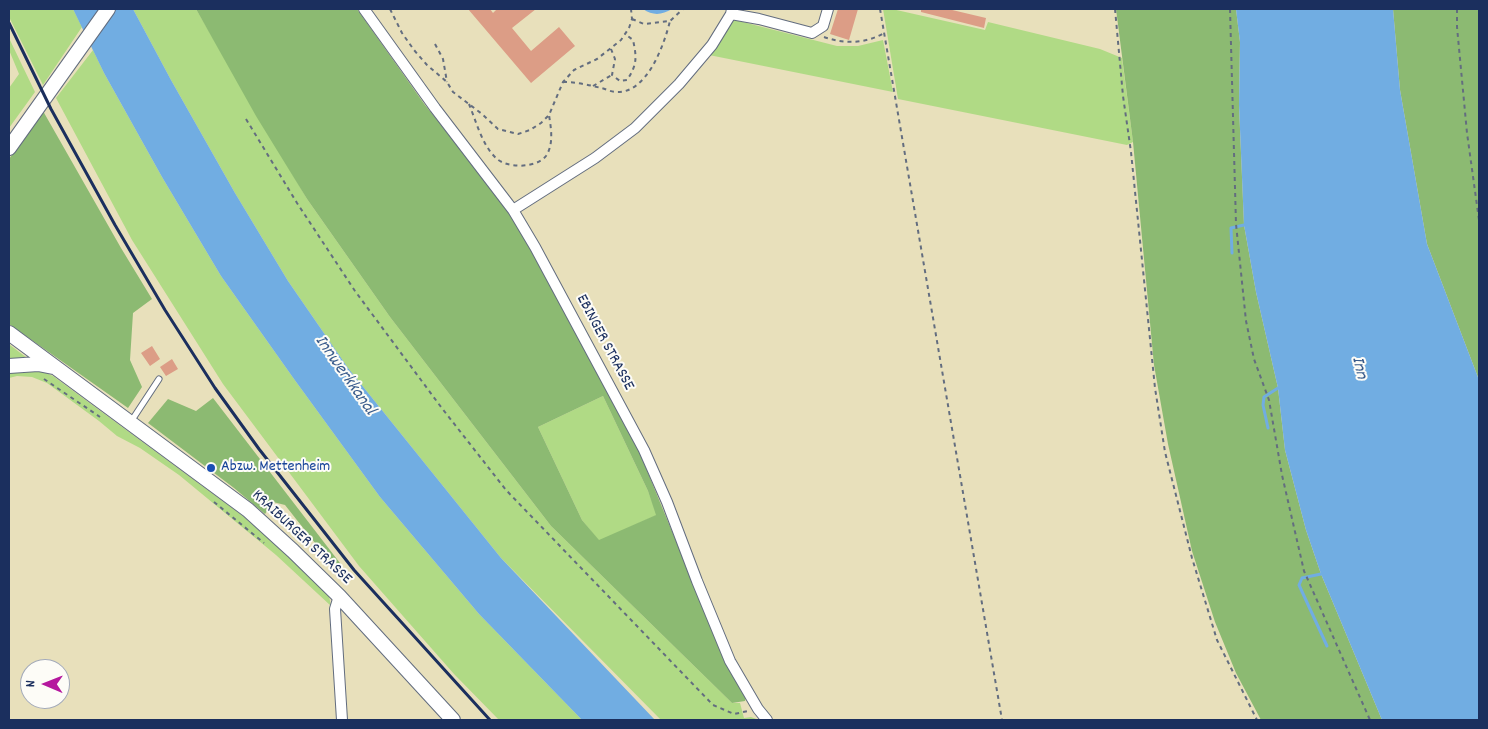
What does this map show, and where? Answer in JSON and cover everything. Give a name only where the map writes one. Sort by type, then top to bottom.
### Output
[{"type":"main road","points":[[9,148],[108,9]]},
{"type":"main road","name":"KRAIBURGER STRASSE","points":[[10,336],[248,510],[293,550],[339,596],[453,720]]},
{"type":"main road","points":[[9,366],[38,364],[54,368]]},
{"type":"street","name":"EBINGER STRASSE","points":[[364,9],[435,108],[514,210],[535,246],[644,450],[667,502],[730,661],[758,709],[767,720]]},
{"type":"street","points":[[514,210],[595,158],[635,128],[679,84],[712,45],[732,11],[812,33],[823,26],[828,9]]},
{"type":"street","points":[[339,596],[335,609],[342,720]]},
{"type":"lane","points":[[130,423],[159,379]]},
{"type":"path","points":[[390,9],[402,33],[414,50],[427,65],[447,82],[454,92],[498,129],[518,134],[530,130],[549,115],[563,82],[574,70],[597,59],[611,49],[625,34],[632,19],[630,9]]},
{"type":"path","points":[[563,82],[593,86],[616,92],[630,90],[641,82],[651,68],[661,50],[670,21],[683,9]]},
{"type":"path","points":[[880,9],[1002,720]]},
{"type":"path","points":[[1114,9],[1131,152],[1155,388],[1166,452],[1192,558],[1218,640],[1257,720]]},
{"type":"path","points":[[1230,9],[1236,224],[1246,321],[1254,359],[1269,400],[1282,475],[1304,571],[1370,720]]},
{"type":"path","points":[[1457,9],[1467,133],[1479,220]]},
{"type":"path","points":[[632,19],[644,24],[670,21]]},
{"type":"path","points":[[812,33],[835,41],[852,43],[864,41],[884,32]]},
{"type":"path","points":[[612,75],[620,81],[627,80],[634,68],[636,54],[633,40],[625,34]]},
{"type":"path","points":[[435,44],[443,59],[447,82]]},
{"type":"path","points":[[593,86],[612,75],[615,59],[611,49]]},
{"type":"path","points":[[469,103],[491,152],[498,160],[512,165],[528,164],[545,157],[550,148],[552,130],[549,115]]},
{"type":"path","points":[[246,119],[297,203],[355,291],[441,407],[506,490],[713,706],[734,714],[758,709]]},
{"type":"path","points":[[42,378],[100,417]]},
{"type":"path","points":[[213,501],[265,544]]},
{"type":"green space","points":[[9,9],[73,9],[82,27],[43,85],[9,17]]},
{"type":"green space","points":[[133,9],[196,9],[307,199],[390,317],[551,526],[732,703],[740,703],[744,718],[751,717],[759,720],[661,720],[501,558],[348,368],[288,281],[235,193]]},
{"type":"green space","points":[[196,9],[357,9],[425,105],[507,207],[529,243],[639,451],[719,646],[746,697],[745,701],[732,703],[551,526],[390,317],[307,199],[256,116]],"holes":[[[603,396],[648,491],[656,515],[599,540],[582,520],[538,427]]]},
{"type":"green space","points":[[883,9],[892,9],[985,30],[988,22],[1100,49],[1122,58],[1133,142],[1127,145],[898,99]]},
{"type":"green space","points":[[1116,9],[1236,9],[1240,42],[1239,105],[1244,225],[1256,292],[1278,388],[1285,450],[1306,530],[1321,574],[1382,720],[1261,720],[1236,673],[1215,622],[1192,551],[1168,444],[1154,365],[1133,142]]},
{"type":"green space","points":[[1393,9],[1479,9],[1479,380],[1427,244],[1400,90]]},
{"type":"green space","points":[[731,19],[837,46],[858,46],[883,40],[893,92],[709,55]]},
{"type":"green space","points":[[9,38],[35,92],[9,128],[9,88],[19,74],[9,50]]},
{"type":"green space","points":[[93,50],[162,177],[221,276],[380,497],[479,614],[582,720],[499,720],[454,674],[359,566],[223,384],[132,240],[56,98]]},
{"type":"green space","points":[[43,111],[152,299],[133,313],[130,360],[142,387],[128,408],[9,324],[9,159]]},
{"type":"green space","points":[[10,345],[27,358],[9,360]]},
{"type":"green space","points":[[16,367],[44,372],[53,376],[243,516],[329,596],[331,606],[276,555],[179,475],[140,448],[117,436],[47,383],[32,377],[17,376],[9,378],[9,369]]},
{"type":"green space","points":[[603,396],[648,491],[657,515],[599,541],[582,520],[538,427]]},
{"type":"green space","points":[[213,398],[343,567],[334,567],[285,505],[273,502],[265,514],[148,423],[168,399],[196,411]]},
{"type":"water","name":"Innwerkkanal","points":[[73,9],[133,9],[235,193],[288,281],[348,368],[501,558],[655,720],[582,720],[479,614],[380,497],[221,276],[162,177],[104,73]]},
{"type":"water","points":[[643,9],[672,9],[658,14],[650,13]]},
{"type":"water","name":"Inn","points":[[1236,9],[1393,9],[1400,90],[1427,244],[1479,380],[1479,720],[1382,720],[1321,574],[1306,530],[1285,450],[1278,388],[1256,292],[1244,225],[1239,105],[1240,42]]},
{"type":"building","points":[[468,9],[490,9],[493,13],[497,9],[536,9],[512,28],[531,51],[559,27],[575,46],[531,83]]},
{"type":"building","points":[[838,9],[858,9],[849,40],[830,34]]},
{"type":"building","points":[[921,9],[948,9],[986,18],[984,28],[921,12]]},
{"type":"building","points":[[152,346],[160,359],[150,366],[141,353]]},
{"type":"building","points":[[172,359],[178,369],[166,376],[160,367]]},
{"type":"waterway","points":[[1232,253],[1231,228],[1244,225]]},
{"type":"waterway","points":[[1268,428],[1263,405],[1264,397],[1278,388]]},
{"type":"waterway","points":[[1321,574],[1302,578],[1299,585],[1327,646]]},
{"type":"railway","points":[[9,23],[51,109],[115,225],[165,310],[215,388],[259,449],[354,570],[490,720]]},
{"type":"place","name":"Abzw. Mettenheim","points":[[211,468]]}]
